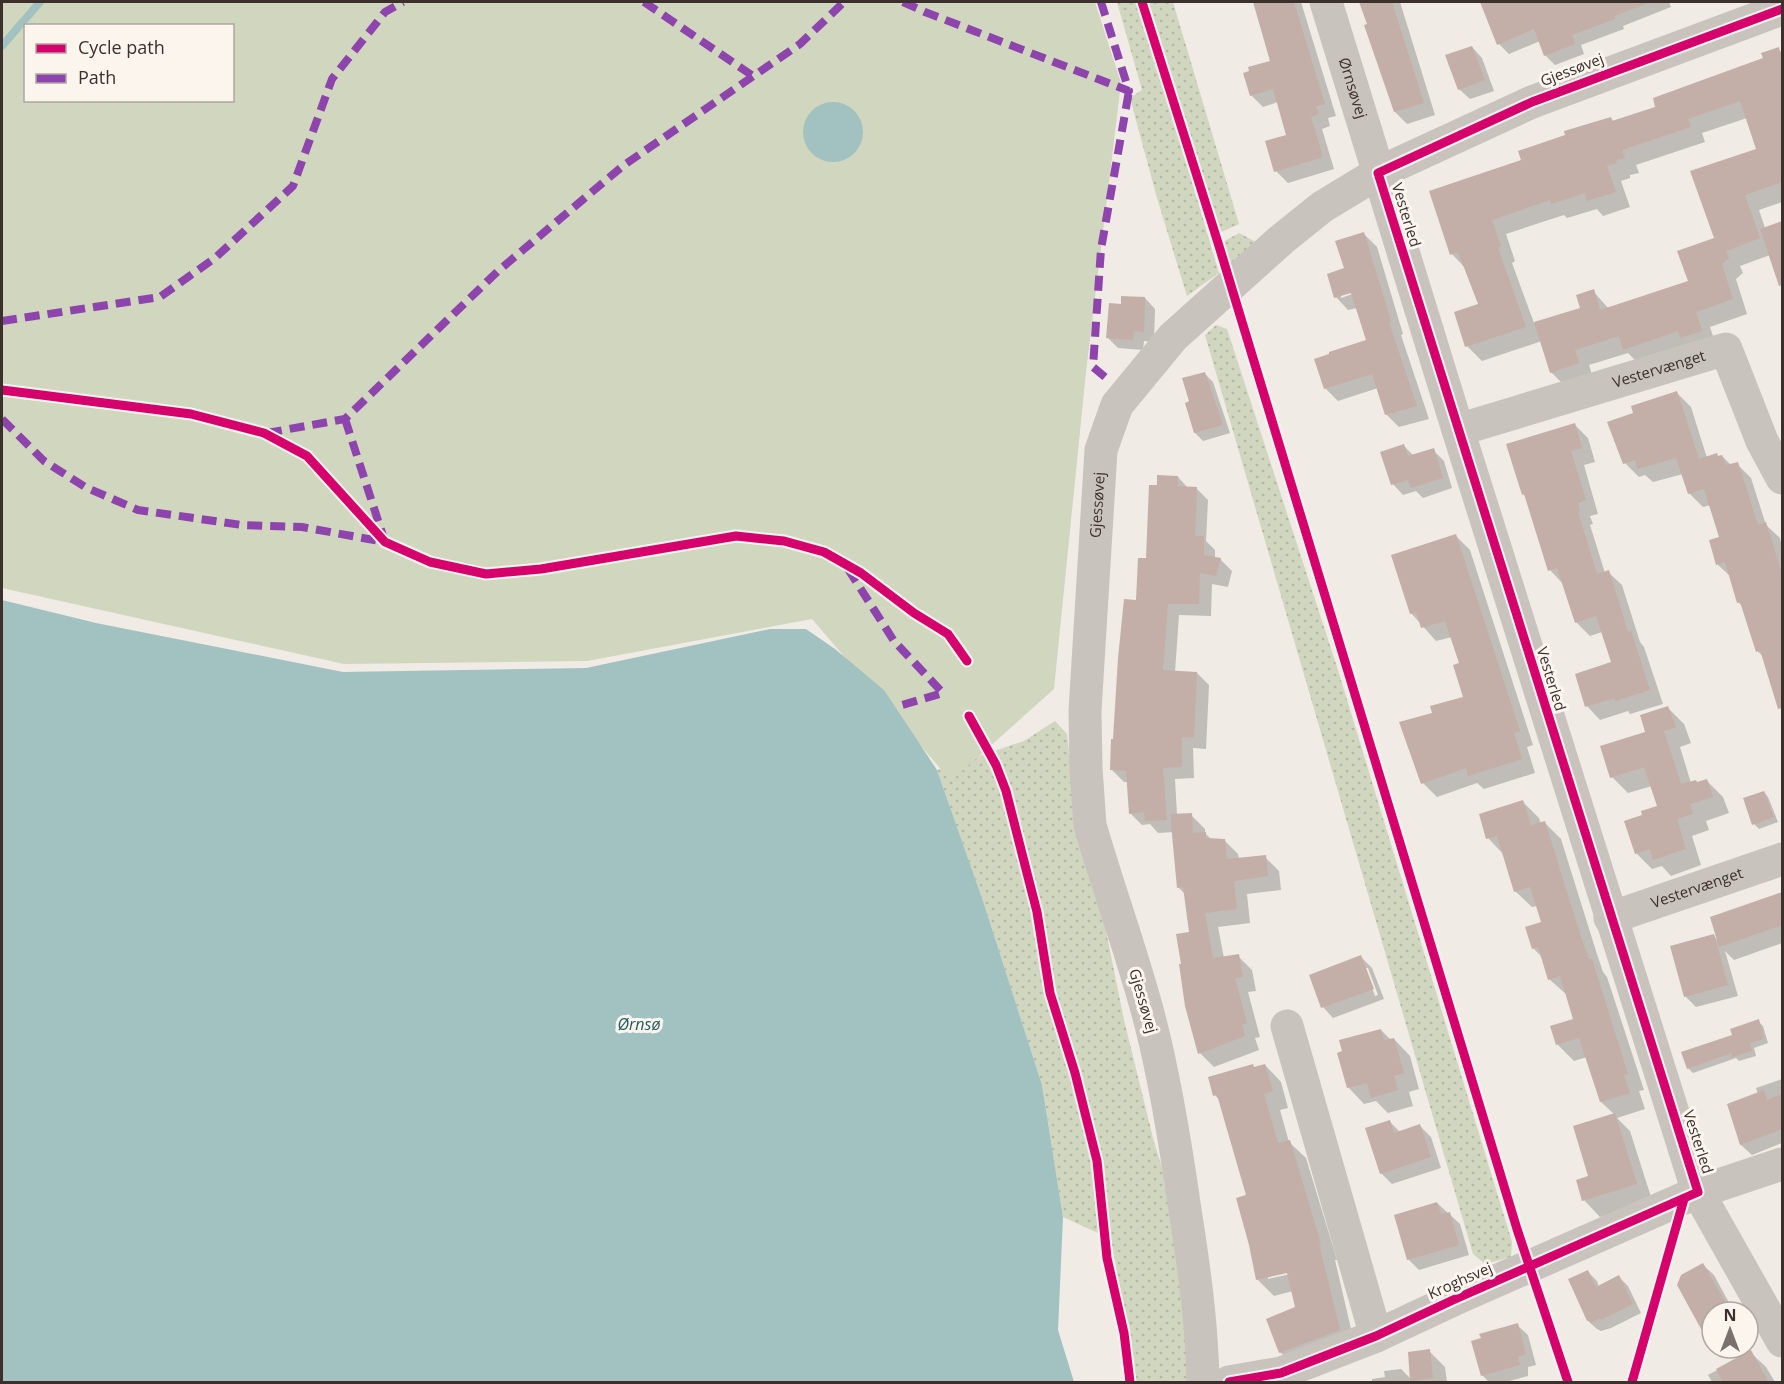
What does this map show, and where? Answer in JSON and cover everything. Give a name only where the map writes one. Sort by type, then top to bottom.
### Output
[{"type":"street","name":"Ørnsøvej","points":[[1326,2],[1378,174]]},
{"type":"street","name":"Gjessøvej","points":[[1203,1383],[1202,1336],[1193,1260],[1180,1171],[1157,1052],[1138,979],[1090,825],[1085,711],[1101,450],[1117,405],[1173,337],[1257,261],[1322,207],[1378,174],[1532,102],[1782,9]]},
{"type":"street","name":"Vesterled","points":[[1378,174],[1698,1192],[1782,1341]]},
{"type":"street","name":"Vestervænget","points":[[1458,430],[1726,349],[1762,441],[1782,478]]},
{"type":"street","name":"Vestervænget","points":[[1610,918],[1782,859]]},
{"type":"street","points":[[1287,1026],[1376,1336]]},
{"type":"street","name":"Kroghsvej","points":[[1229,1383],[1281,1373],[1376,1336],[1698,1192],[1782,1164]]},
{"type":"green space","points":[[2,2],[1095,2],[1121,83],[1086,372],[1054,689],[951,781],[812,619],[587,661],[344,664],[2,588]]},
{"type":"green space","points":[[1117,2],[1139,2],[1219,273],[1187,296],[1130,98],[1142,90]]},
{"type":"green space","points":[[1146,2],[1173,2],[1239,224],[1221,232]]},
{"type":"green space","points":[[1239,233],[1256,242],[1232,266],[1223,242]]},
{"type":"green space","points":[[1216,325],[1227,329],[1337,667],[1512,1242],[1511,1257],[1485,1264],[1473,1254],[1205,335]]},
{"type":"green space","points":[[1055,721],[1067,734],[1078,826],[1103,916],[1124,1020],[1154,1142],[1173,1202],[1189,1382],[1136,1382],[1111,1239],[1063,1217],[1042,1085],[984,904],[937,770],[1024,741]]},
{"type":"water","points":[[833,102],[850,107],[858,115],[863,132],[858,149],[850,157],[833,162],[816,157],[808,149],[803,132],[808,115],[816,107]]},
{"type":"water","name":"Ørnsø","points":[[2,600],[96,623],[343,672],[586,668],[770,629],[806,629],[835,649],[884,690],[937,770],[984,904],[1042,1085],[1063,1217],[1058,1330],[1074,1382],[2,1382]]},
{"type":"building","points":[[1253,2],[1294,2],[1325,104],[1316,106],[1319,114],[1311,117],[1323,157],[1274,172],[1265,141],[1286,135],[1273,89],[1250,96],[1243,73],[1249,71],[1248,67],[1270,61]]},
{"type":"building","points":[[1359,2],[1392,2],[1424,103],[1394,112],[1364,25],[1367,24]]},
{"type":"building","points":[[1480,2],[1648,3],[1614,16],[1615,19],[1572,35],[1575,44],[1544,56],[1534,29],[1497,45]]},
{"type":"building","points":[[1472,46],[1485,80],[1458,90],[1445,55]]},
{"type":"building","points":[[1779,47],[1780,52],[1782,51],[1782,182],[1745,195],[1760,238],[1726,251],[1729,258],[1722,264],[1733,299],[1696,312],[1702,331],[1680,338],[1678,331],[1623,350],[1619,336],[1575,350],[1579,363],[1550,373],[1534,322],[1580,308],[1576,295],[1594,289],[1600,310],[1688,281],[1677,251],[1714,238],[1690,171],[1756,149],[1740,101],[1688,119],[1691,127],[1622,150],[1625,158],[1616,160],[1617,163],[1607,166],[1616,192],[1587,201],[1585,193],[1551,204],[1550,200],[1492,220],[1501,246],[1498,248],[1526,327],[1465,347],[1454,312],[1478,304],[1458,252],[1450,255],[1429,191],[1521,160],[1518,151],[1565,135],[1564,131],[1611,117],[1612,121],[1655,107],[1653,98],[1763,58],[1761,53]]},
{"type":"building","points":[[1782,221],[1782,285],[1779,286],[1760,229]]},
{"type":"building","points":[[1364,232],[1391,321],[1389,322],[1417,406],[1385,415],[1372,374],[1324,389],[1314,359],[1366,340],[1351,293],[1334,298],[1327,274],[1344,268],[1335,241]]},
{"type":"building","points":[[1121,296],[1145,297],[1144,332],[1134,331],[1133,340],[1106,338],[1109,303],[1121,304]]},
{"type":"building","points":[[1205,372],[1223,425],[1194,433],[1185,403],[1189,401],[1182,378]]},
{"type":"building","points":[[1677,391],[1699,459],[1717,453],[1718,456],[1722,455],[1726,465],[1738,462],[1758,525],[1766,522],[1782,574],[1782,708],[1778,709],[1760,650],[1756,652],[1740,602],[1737,603],[1725,562],[1716,565],[1709,540],[1719,537],[1704,489],[1688,494],[1676,458],[1637,469],[1635,460],[1623,464],[1607,422],[1633,413],[1631,406]]},
{"type":"building","points":[[1575,423],[1582,448],[1571,451],[1586,500],[1578,503],[1580,511],[1578,512],[1597,574],[1609,570],[1628,632],[1631,631],[1650,690],[1585,707],[1575,674],[1611,662],[1596,616],[1575,623],[1557,568],[1548,571],[1506,444]]},
{"type":"building","points":[[1404,444],[1408,456],[1434,448],[1443,478],[1411,488],[1408,480],[1391,485],[1380,452]]},
{"type":"building","points":[[1157,475],[1178,476],[1178,486],[1197,487],[1195,536],[1204,536],[1204,555],[1221,558],[1216,576],[1200,573],[1199,604],[1168,604],[1163,670],[1197,672],[1194,738],[1182,737],[1182,767],[1163,768],[1167,820],[1145,821],[1144,812],[1129,814],[1126,771],[1110,770],[1111,739],[1113,739],[1124,599],[1136,600],[1138,558],[1146,558],[1149,485],[1157,485]]},
{"type":"building","points":[[1456,534],[1520,731],[1514,733],[1522,759],[1468,776],[1466,768],[1421,784],[1399,722],[1432,713],[1430,706],[1463,697],[1453,665],[1459,663],[1445,621],[1421,628],[1416,612],[1410,614],[1391,555]]},
{"type":"building","points":[[1668,706],[1676,727],[1664,731],[1681,784],[1707,779],[1713,797],[1690,804],[1693,814],[1677,819],[1686,849],[1653,860],[1650,849],[1635,854],[1624,821],[1642,815],[1641,811],[1657,806],[1644,767],[1610,778],[1600,746],[1645,732],[1640,715]]},
{"type":"building","points":[[1764,791],[1774,817],[1752,825],[1743,798]]},
{"type":"building","points":[[1523,800],[1531,825],[1545,821],[1580,934],[1589,959],[1592,959],[1628,1074],[1624,1075],[1630,1093],[1600,1102],[1579,1038],[1556,1045],[1550,1026],[1573,1019],[1560,976],[1548,980],[1538,947],[1532,949],[1525,927],[1541,922],[1530,887],[1514,892],[1497,836],[1486,839],[1479,814]]},
{"type":"building","points":[[1192,813],[1193,833],[1206,832],[1206,838],[1225,839],[1227,859],[1266,855],[1268,876],[1234,881],[1237,909],[1205,913],[1213,958],[1239,954],[1243,977],[1235,978],[1247,1023],[1242,1025],[1245,1036],[1198,1054],[1185,1006],[1179,964],[1181,964],[1176,934],[1189,932],[1183,887],[1177,888],[1171,824],[1171,814]]},
{"type":"building","points":[[1782,892],[1782,925],[1719,947],[1710,917]]},
{"type":"building","points":[[1714,934],[1728,985],[1684,997],[1670,946]]},
{"type":"building","points":[[1361,955],[1374,989],[1321,1008],[1309,975]]},
{"type":"building","points":[[1759,1019],[1764,1039],[1750,1043],[1752,1051],[1732,1057],[1731,1053],[1687,1069],[1681,1052],[1732,1035],[1730,1029]]},
{"type":"building","points":[[1381,1029],[1384,1040],[1394,1038],[1404,1073],[1394,1076],[1398,1090],[1371,1098],[1367,1083],[1347,1088],[1337,1053],[1342,1051],[1339,1040]]},
{"type":"building","points":[[1253,1064],[1254,1067],[1265,1064],[1273,1091],[1264,1094],[1278,1143],[1290,1140],[1321,1244],[1319,1244],[1340,1330],[1279,1353],[1266,1319],[1295,1307],[1287,1273],[1256,1280],[1236,1198],[1246,1195],[1217,1095],[1213,1096],[1208,1077]]},
{"type":"building","points":[[1764,1090],[1767,1100],[1782,1094],[1782,1129],[1740,1145],[1727,1104]]},
{"type":"building","points":[[1615,1113],[1637,1184],[1582,1201],[1576,1180],[1588,1176],[1573,1126]]},
{"type":"building","points":[[1390,1120],[1394,1133],[1420,1124],[1431,1157],[1380,1174],[1365,1128]]},
{"type":"building","points":[[1437,1202],[1441,1214],[1450,1212],[1459,1245],[1407,1260],[1394,1215]]},
{"type":"building","points":[[1703,1263],[1724,1300],[1700,1300],[1700,1327],[1677,1285],[1681,1275]]},
{"type":"building","points":[[1588,1270],[1596,1287],[1619,1275],[1633,1304],[1601,1320],[1600,1318],[1591,1323],[1587,1321],[1568,1279]]},
{"type":"building","points":[[1518,1323],[1526,1354],[1518,1357],[1520,1365],[1481,1376],[1471,1341],[1481,1338],[1479,1334]]},
{"type":"building","points":[[1430,1349],[1433,1378],[1410,1381],[1408,1352]]},
{"type":"building","points":[[1733,1360],[1756,1360],[1769,1383],[1723,1383],[1716,1369]]},
{"type":"waterway","points":[[2,46],[40,2]]},
{"type":"marked path","points":[[2,321],[160,297],[215,258],[293,186],[332,79],[385,12],[403,2]]},
{"type":"marked path","points":[[644,2],[753,76]]},
{"type":"marked path","points":[[267,433],[345,419],[498,271],[624,165],[800,44],[844,2]]},
{"type":"marked path","points":[[903,2],[1129,91],[1101,2]]},
{"type":"marked path","points":[[1105,377],[1093,367],[1101,249],[1129,91]]},
{"type":"marked path","points":[[2,419],[44,461],[85,487],[138,510],[242,525],[302,527],[385,542],[345,419]]},
{"type":"marked path","points":[[848,569],[894,641],[943,693],[895,707]]},
{"type":"cycle path","points":[[1142,2],[1219,246],[1517,1229],[1568,1382]]},
{"type":"cycle path","points":[[1229,1382],[1281,1373],[1376,1336],[1698,1192],[1378,173],[1532,102],[1782,9]]},
{"type":"cycle path","points":[[2,390],[191,414],[264,433],[307,456],[385,542],[430,562],[486,574],[541,569],[736,536],[784,541],[824,552],[861,573],[914,613],[948,634],[967,661]]},
{"type":"cycle path","points":[[969,716],[996,765],[1006,791],[1037,912],[1050,993],[1075,1073],[1097,1161],[1107,1258],[1124,1333],[1130,1382]]},
{"type":"cycle path","points":[[1632,1382],[1684,1199]]}]
